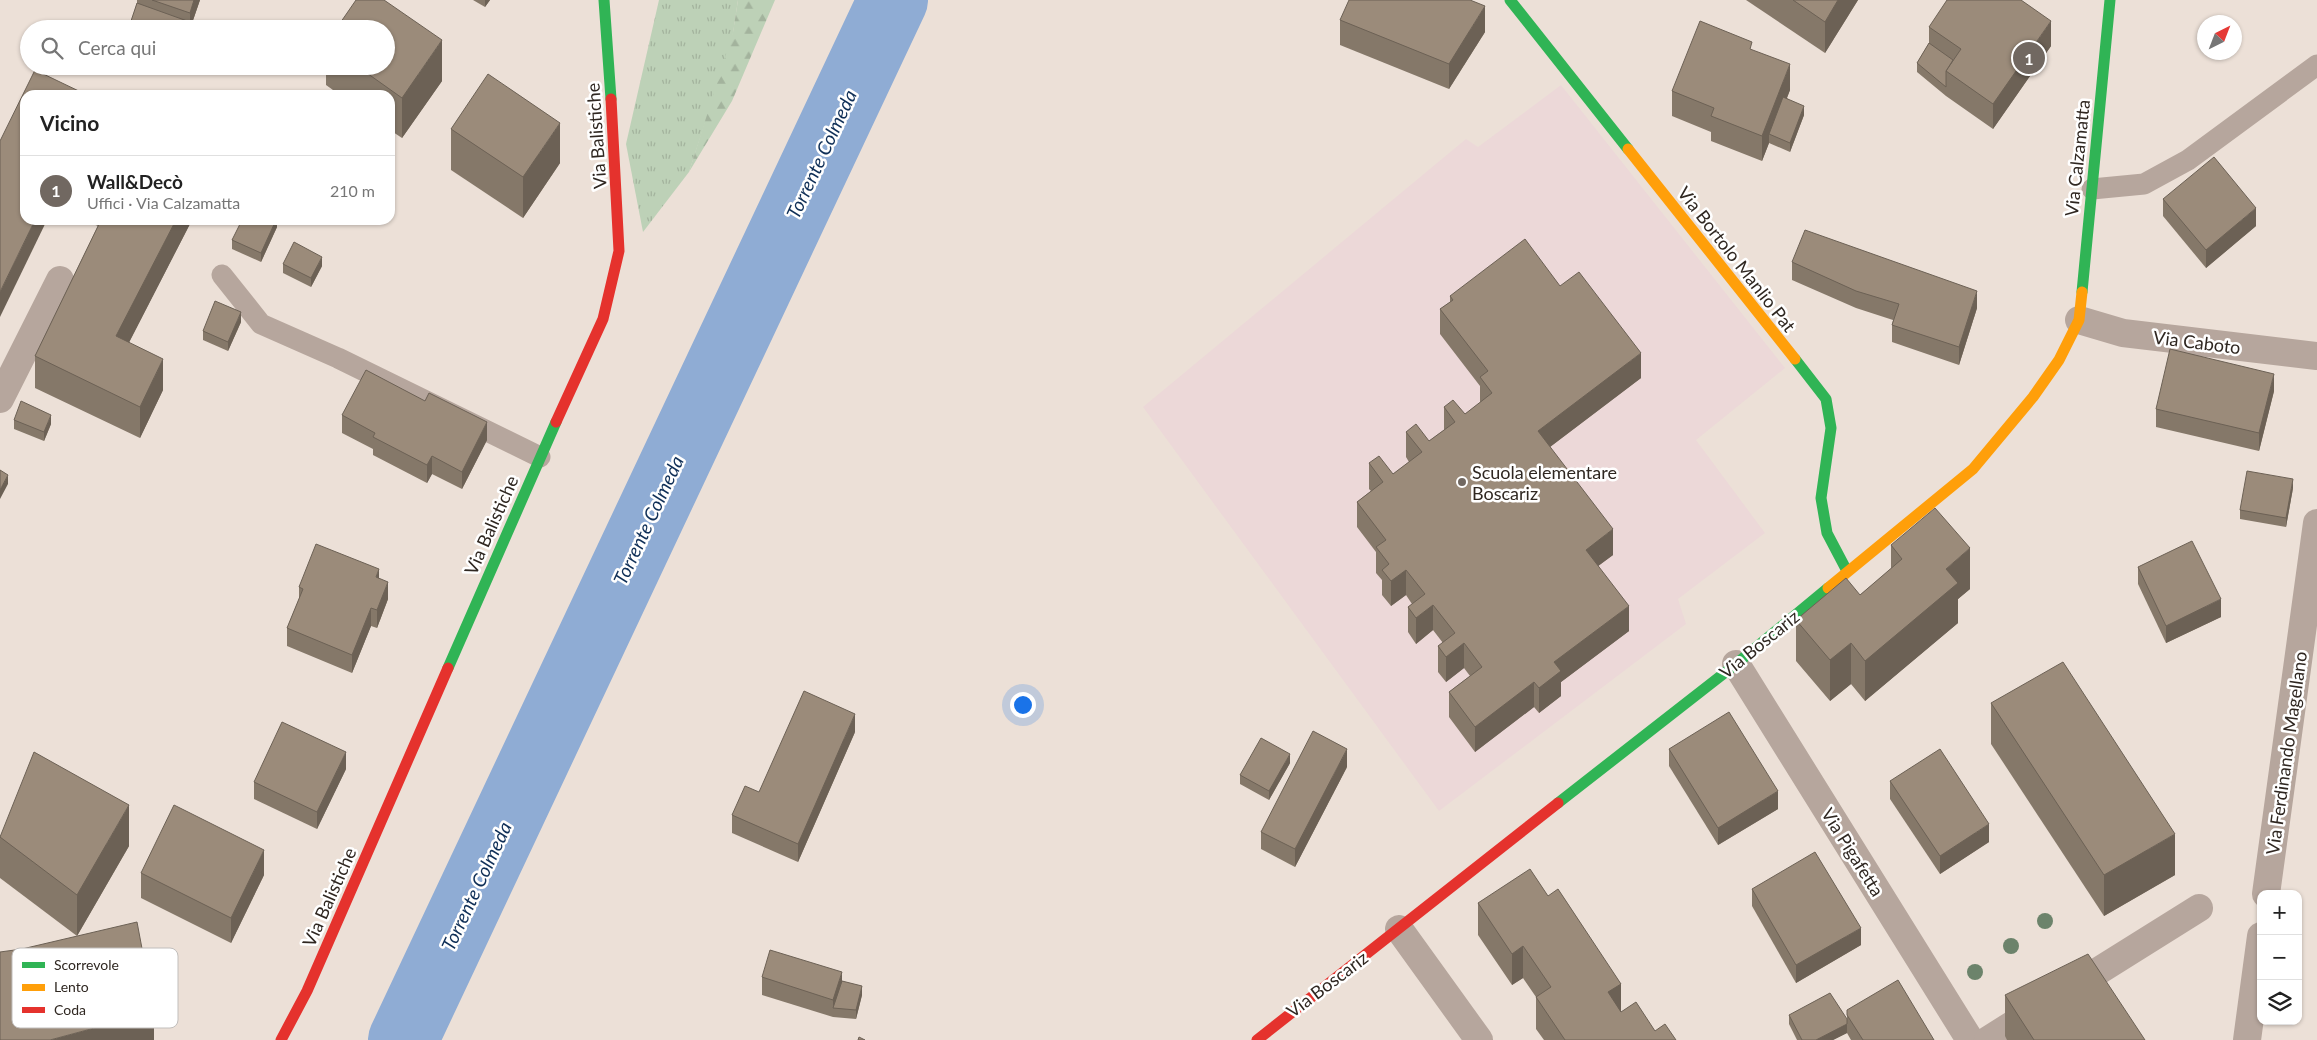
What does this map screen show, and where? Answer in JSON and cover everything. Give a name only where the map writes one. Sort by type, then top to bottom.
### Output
[{"type":"street","name":"Via Balistiche","points":[[281,1040],[307,991],[540,457],[603,319],[620,250],[616,155],[604,0]]},
{"type":"street","name":"Via Bortolo Manlio Pat","points":[[1510,0],[1826,399],[1831,428],[1821,498],[1827,533],[1847,572]]},
{"type":"street","name":"Via Calzamatta","points":[[2079,320],[2110,0]]},
{"type":"street","points":[[0,399],[60,280]]},
{"type":"street","name":"Via Boscariz","points":[[1268,1036],[1398,929],[1736,664],[1973,469],[2033,397],[2059,360],[2079,320]]},
{"type":"street","name":"Via Caboto","points":[[2079,320],[2122,333],[2317,356]]},
{"type":"street","name":"Via Ferdinando Magellano","points":[[2267,890],[2317,523]]},
{"type":"street","name":"Via Pigafetta","points":[[1736,664],[1970,1040]]},
{"type":"street","points":[[1988,1040],[2199,908]]},
{"type":"street","points":[[1398,929],[1479,1040]]},
{"type":"street","points":[[2247,1040],[2257,966]]},
{"type":"lane","points":[[2092,189],[2144,184],[2188,160],[2317,65]]},
{"type":"lane","points":[[222,275],[261,324],[338,358],[540,457]]},
{"type":"shaded area","name":"Scuola elementare Boscariz","points":[[1561,85],[1785,368],[1696,440],[1765,533],[1678,599],[1686,624],[1439,811],[1143,407],[1466,139],[1478,147]]},
{"type":"green space","points":[[659,0],[738,0],[732,40],[689,172],[643,232],[626,144]]},
{"type":"green space","points":[[738,0],[775,0],[732,101],[689,172],[733,32]]},
{"type":"building","points":[[152,0],[194,0],[190,13]]},
{"type":"building","points":[[356,0],[384,0],[442,40],[402,98],[395,93],[395,90],[391,90],[370,75],[395,75],[395,20],[342,20]]},
{"type":"building","points":[[1349,0],[1470,0],[1485,6],[1449,64],[1340,20]]},
{"type":"building","points":[[1793,0],[1838,0],[1825,22]]},
{"type":"building","points":[[1947,0],[2021,0],[2051,21],[1993,104],[1946,71],[1961,49],[1929,27]]},
{"type":"building","points":[[137,3],[184,20],[131,20]]},
{"type":"building","points":[[1700,21],[1752,42],[1750,49],[1790,64],[1762,136],[1711,116],[1714,108],[1672,91]]},
{"type":"building","points":[[1929,43],[1953,60],[1946,71],[1946,87],[1917,63]]},
{"type":"building","points":[[488,74],[560,123],[523,177],[451,129]]},
{"type":"building","points":[[33,75],[45,75],[77,90],[25,90]]},
{"type":"building","points":[[1783,97],[1804,106],[1790,143],[1769,134]]},
{"type":"building","points":[[20,100],[20,225],[33,225],[0,292],[0,141]]},
{"type":"building","points":[[2214,157],[2256,208],[2206,250],[2163,199]]},
{"type":"building","points":[[99,225],[173,225],[116,336],[163,359],[140,407],[35,356]]},
{"type":"building","points":[[240,225],[274,225],[261,253],[232,240]]},
{"type":"building","points":[[1805,230],[1977,291],[1959,347],[1892,325],[1899,304],[1856,291],[1792,262]]},
{"type":"building","points":[[1525,239],[1560,286],[1579,272],[1641,353],[1538,431],[1613,529],[1586,550],[1629,606],[1554,662],[1561,671],[1539,688],[1534,682],[1475,727],[1449,692],[1482,667],[1464,643],[1446,657],[1438,646],[1455,633],[1433,605],[1416,618],[1408,607],[1425,594],[1406,570],[1391,581],[1382,570],[1389,564],[1376,547],[1386,540],[1357,502],[1383,482],[1369,463],[1379,456],[1393,474],[1422,452],[1406,432],[1416,424],[1429,441],[1455,422],[1444,407],[1453,400],[1465,414],[1492,393],[1480,377],[1488,371],[1440,309],[1453,300],[1450,296]]},
{"type":"building","points":[[294,242],[322,257],[311,278],[283,264]]},
{"type":"building","points":[[215,301],[241,312],[228,342],[203,331]]},
{"type":"building","points":[[2170,349],[2274,374],[2259,433],[2156,409]]},
{"type":"building","points":[[366,370],[425,401],[429,393],[487,422],[462,472],[432,456],[427,465],[373,437],[375,433],[342,415]]},
{"type":"building","points":[[21,401],[51,415],[44,432],[14,420]]},
{"type":"building","points":[[0,470],[8,475],[0,490]]},
{"type":"building","points":[[2247,471],[2293,479],[2286,518],[2240,510]]},
{"type":"building","points":[[1935,508],[1970,548],[1946,569],[1958,583],[1865,661],[1851,643],[1830,660],[1796,620],[1846,578],[1860,595],[1902,559],[1891,545]]},
{"type":"building","points":[[2192,541],[2221,599],[2166,626],[2138,567]]},
{"type":"building","points":[[316,544],[379,569],[376,577],[388,582],[377,610],[371,608],[352,655],[287,628],[303,589],[299,587]]},
{"type":"building","points":[[2063,662],[2175,834],[2104,875],[1991,703]]},
{"type":"building","points":[[804,691],[855,714],[798,844],[732,815],[745,786],[759,792]]},
{"type":"building","points":[[1729,712],[1778,791],[1718,828],[1669,749]]},
{"type":"building","points":[[282,722],[346,752],[317,812],[254,782]]},
{"type":"building","points":[[1313,731],[1347,749],[1295,849],[1261,832]]},
{"type":"building","points":[[1261,738],[1290,754],[1269,791],[1240,775]]},
{"type":"building","points":[[1940,749],[1989,824],[1940,856],[1890,781]]},
{"type":"building","points":[[34,752],[129,805],[77,895],[0,837]]},
{"type":"building","points":[[174,805],[264,850],[231,918],[141,873]]},
{"type":"building","points":[[1815,852],[1861,928],[1796,965],[1752,889]]},
{"type":"building","points":[[1530,869],[1548,896],[1558,889],[1621,984],[1608,992],[1621,1012],[1636,1002],[1655,1031],[1665,1024],[1676,1040],[1565,1040],[1536,997],[1551,987],[1523,946],[1512,954],[1478,903]]},
{"type":"building","points":[[137,922],[142,948],[26,948]]},
{"type":"building","points":[[12,950],[12,1028],[95,1028],[50,1040],[0,1040],[0,952]]},
{"type":"building","points":[[770,950],[842,972],[833,1000],[762,977]]},
{"type":"building","points":[[2088,954],[2145,1040],[2034,1040],[2005,995]]},
{"type":"building","points":[[1898,980],[1934,1040],[1863,1040],[1847,1015],[1847,1010]]},
{"type":"building","points":[[842,981],[862,986],[856,1010],[833,1008]]},
{"type":"building","points":[[1830,993],[1847,1019],[1847,1024],[1816,1040],[1802,1040],[1789,1015]]},
{"type":"waterway","name":"Torrente Colmeda","points":[[403,1040],[893,0]]},
{"type":"traffic: fast","points":[[604,0],[611,99]]},
{"type":"traffic: fast","points":[[1510,0],[1628,149]]},
{"type":"traffic: fast","points":[[2082,292],[2110,0]]},
{"type":"traffic: fast","points":[[1795,359],[1826,399],[1831,428],[1821,498],[1827,533],[1847,571]]},
{"type":"traffic: fast","points":[[448,668],[556,422]]},
{"type":"traffic: fast","points":[[1558,803],[1736,664],[1828,588]]},
{"type":"traffic: slow","points":[[1628,149],[1795,359]]},
{"type":"traffic: slow","points":[[1828,588],[1973,469],[2033,397],[2059,360],[2079,320],[2082,292]]},
{"type":"traffic: jam","points":[[556,422],[603,319],[619,251],[611,99]]},
{"type":"traffic: jam","points":[[281,1040],[307,991],[448,668]]},
{"type":"traffic: jam","points":[[1257,1040],[1558,803]]},
{"type":"place","name":"Wall&Decò","points":[[2029,58]]},
{"type":"place","name":"Scuola elementare Boscariz","points":[[1462,482]]}]
